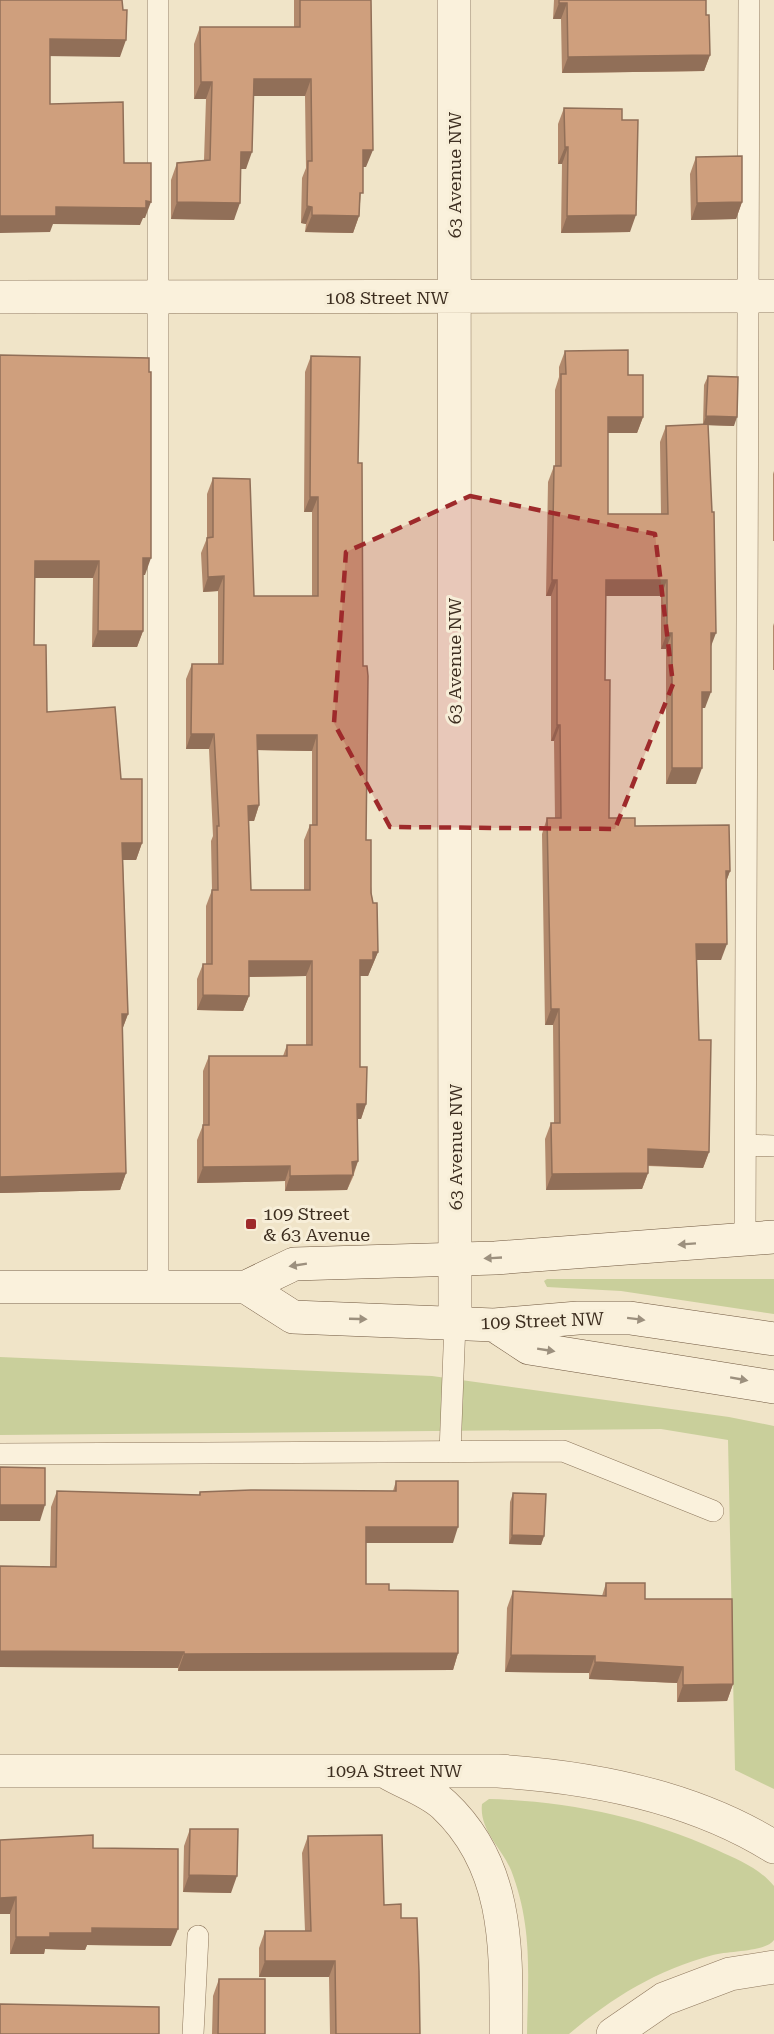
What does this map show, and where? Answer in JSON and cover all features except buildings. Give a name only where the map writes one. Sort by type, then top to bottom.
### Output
[{"type":"street","name":"63 Avenue NW","points":[[454,0],[457,1259],[455,1323]]},
{"type":"street","name":"108 Street NW","points":[[0,297],[762,296]]},
{"type":"street","points":[[0,1287],[246,1287],[294,1264],[457,1259],[764,1240]]},
{"type":"street","name":"109 Street NW","points":[[246,1287],[293,1317],[494,1325],[578,1318],[630,1318],[774,1338]]},
{"type":"street","points":[[494,1325],[529,1348],[774,1387]]},
{"type":"street","name":"109A Street NW","points":[[0,1771],[498,1771],[562,1775],[662,1797],[740,1827],[774,1847]]},
{"type":"street","points":[[386,1772],[443,1804],[477,1847],[497,1893],[506,1949],[506,2034]]},
{"type":"street","points":[[613,2034],[664,1999],[730,1974],[774,1967]]},
{"type":"lane","points":[[158,0],[158,1287]]},
{"type":"lane","points":[[749,0],[762,296],[746,1145],[764,1240]]},
{"type":"lane","points":[[746,1145],[774,1146]]},
{"type":"lane","points":[[450,1452],[455,1323]]},
{"type":"lane","points":[[0,1454],[563,1451],[713,1511]]},
{"type":"lane","points":[[193,2034],[198,1936]]},
{"type":"highlighted area","points":[[470,496],[655,534],[673,684],[615,829],[390,827],[334,723],[346,552]]},
{"type":"green space","points":[[547,1279],[774,1279],[774,1314],[621,1291],[547,1287],[544,1281]]},
{"type":"green space","points":[[0,1357],[432,1376],[729,1417],[774,1426],[774,1789],[735,1770],[728,1440],[661,1429],[0,1435]]},
{"type":"green space","points":[[489,1799],[576,1807],[634,1820],[690,1838],[740,1861],[768,1879],[774,1886],[774,1940],[763,1947],[713,1955],[673,1968],[636,1986],[602,2008],[569,2034],[527,2034],[528,1951],[523,1911],[511,1870],[484,1822],[482,1804]]},
{"type":"place","name":"109 Street & 63 Avenue","points":[[251,1224]]}]
